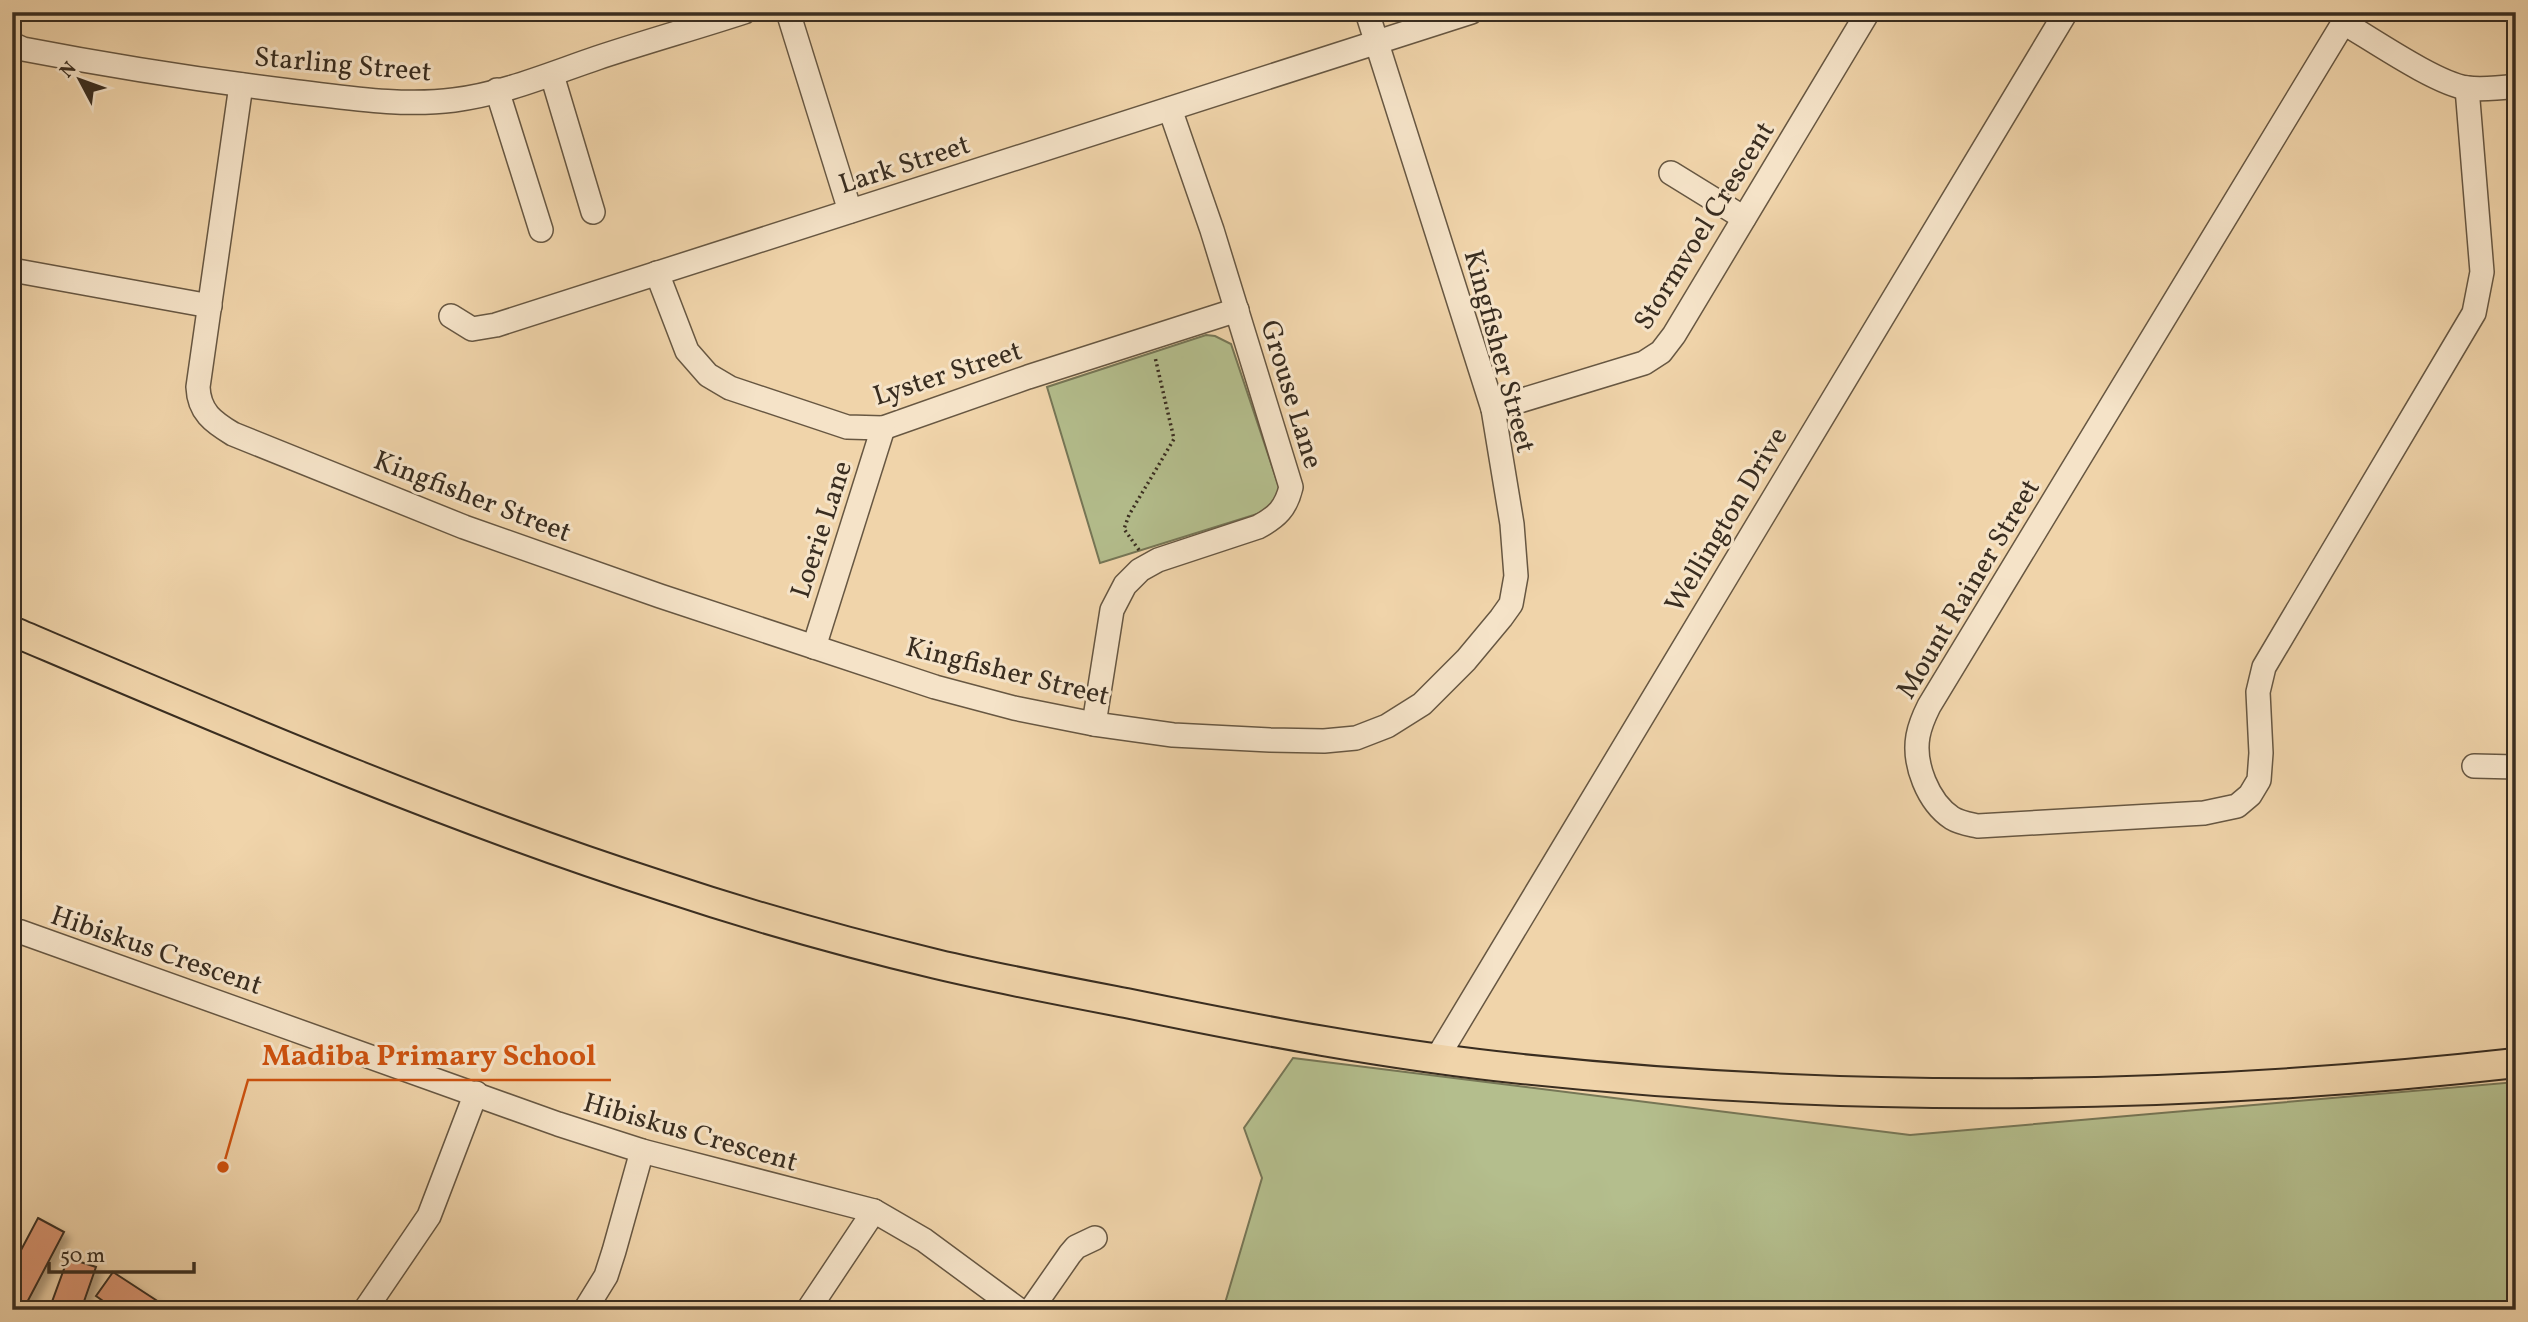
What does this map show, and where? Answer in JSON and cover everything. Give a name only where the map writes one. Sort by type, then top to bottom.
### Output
[{"type":"main road","points":[[12,631],[167,697],[436,805],[531,842],[668,888],[936,964],[1294,1037],[1517,1069],[1653,1082],[1774,1089],[1984,1094],[2218,1087],[2404,1075],[2516,1063]]},
{"type":"street","name":"Starling Street","points":[[12,44],[23,49],[99,64],[241,85],[372,101],[425,102],[456,100],[551,75],[596,58],[744,12]]},
{"type":"street","points":[[788,12],[850,211]]},
{"type":"street","name":"Kingfisher Street","points":[[241,85],[198,398],[208,418],[233,434],[464,527],[948,691],[1094,724],[1173,735],[1324,741],[1356,738],[1387,726],[1422,704],[1466,660],[1502,618],[1515,593],[1512,523],[1493,410],[1367,12]]},
{"type":"street","points":[[1377,43],[1471,12]]},
{"type":"street","name":"Stormvoel Crescent","points":[[1493,410],[1626,370],[1653,358],[1674,335],[1868,12]]},
{"type":"street","name":"Wellington Drive","points":[[1437,1058],[2066,12]]},
{"type":"street","points":[[2347,18],[2441,79],[2467,88],[2516,86]]},
{"type":"street","name":"Mount Rainer Street","points":[[2347,18],[1921,722],[1917,738],[1920,771],[1929,791],[1950,817],[1978,826],[2204,813],[2237,806],[2250,795],[2261,772],[2258,692],[2264,667],[2474,313],[2482,272],[2467,88]]},
{"type":"street","name":"Lark Street","points":[[451,316],[472,329],[483,328],[1377,43]]},
{"type":"street","points":[[551,75],[593,212]]},
{"type":"street","points":[[497,90],[541,230]]},
{"type":"street","name":"Grouse Lane","points":[[1094,724],[1112,610],[1125,585],[1140,570],[1158,560],[1272,520],[1285,508],[1292,487],[1170,109]]},
{"type":"street","points":[[1671,173],[1744,218]]},
{"type":"street","points":[[12,270],[209,306]]},
{"type":"street","name":"Lyster Street","points":[[657,273],[687,351],[708,375],[730,388],[846,428],[883,428],[1237,310]]},
{"type":"street","name":"Loerie Lane","points":[[814,647],[883,428]]},
{"type":"street","points":[[2474,766],[2516,767]]},
{"type":"street","name":"Hibiskus Crescent","points":[[12,931],[558,1124],[642,1151],[874,1212],[924,1240],[1019,1310]]},
{"type":"street","points":[[365,1310],[429,1216],[476,1093]]},
{"type":"street","points":[[585,1310],[606,1276],[626,1215],[642,1151]]},
{"type":"street","points":[[808,1310],[874,1212]]},
{"type":"street","points":[[1031,1310],[1069,1254],[1076,1247],[1095,1238]]},
{"type":"path","points":[[1139,551],[1124,529],[1129,515],[1175,434],[1149,339]]},
{"type":"green space","points":[[1206,335],[1215,336],[1231,344],[1279,487],[1276,500],[1270,510],[1100,563],[1047,387]]},
{"type":"green space","points":[[1293,1058],[1910,1135],[2516,1082],[2516,1310],[1223,1310],[1262,1178],[1244,1128]]},
{"type":"building","points":[[38,1218],[64,1232],[23,1310],[12,1310],[12,1267]]},
{"type":"building","points":[[68,1258],[96,1267],[81,1310],[49,1310]]},
{"type":"building","points":[[113,1272],[162,1304],[158,1310],[116,1310],[96,1296]]},
{"type":"place","name":"Madiba Primary School","points":[[223,1167]]}]
